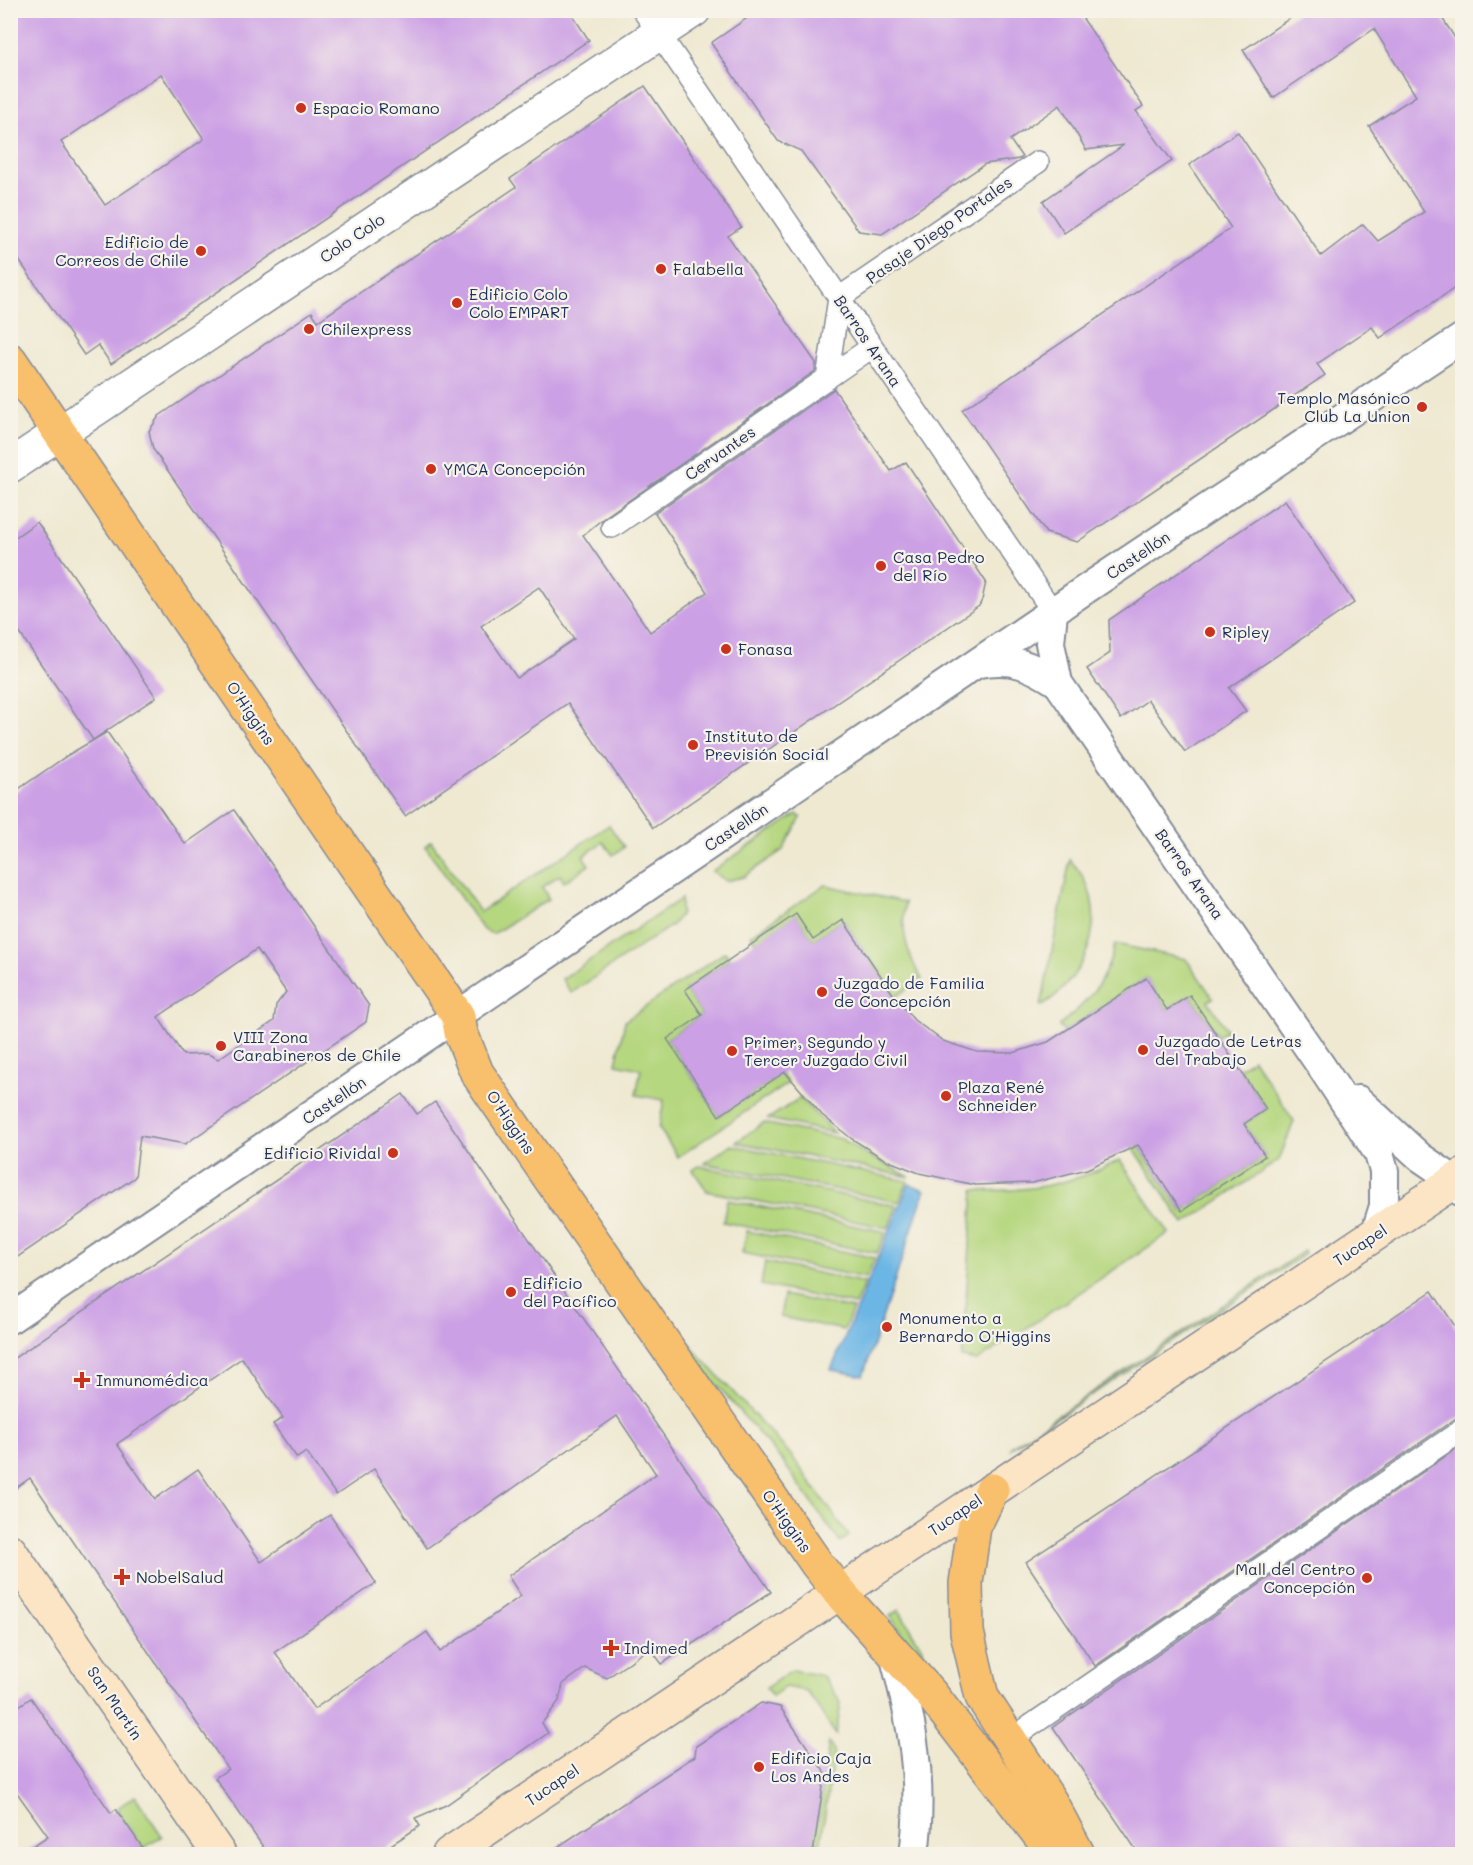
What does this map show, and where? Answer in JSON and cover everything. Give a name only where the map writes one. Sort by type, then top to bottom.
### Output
[{"type":"main road","name":"O'Higgins","points":[[10,360],[458,1016],[467,1050],[477,1073],[708,1410],[839,1592],[931,1694],[1054,1854]]},
{"type":"main road","name":"Tucapel","points":[[449,1854],[1375,1235],[1460,1183]]},
{"type":"main road","points":[[992,1490],[974,1527],[966,1583],[967,1632],[982,1697],[1050,1801],[1078,1854]]},
{"type":"main road","name":"San Martín","points":[[10,1551],[219,1854]]},
{"type":"street","name":"Colo Colo","points":[[10,466],[651,22],[694,10]]},
{"type":"street","name":"Barros Arana","points":[[651,22],[1053,612],[1050,643],[1058,683],[1379,1154],[1384,1171],[1384,1206],[1375,1235]]},
{"type":"street","name":"Pasaje Diego Portales","points":[[839,298],[1038,162]]},
{"type":"street","points":[[827,379],[839,298]]},
{"type":"street","name":"Castellón","points":[[10,1319],[1053,612],[1462,338]]},
{"type":"street","name":"Cervantes","points":[[612,527],[872,347]]},
{"type":"street","name":"Barros Arana","points":[[978,663],[1009,660],[1033,668],[1058,683]]},
{"type":"street","name":"Barros Arana","points":[[1321,1066],[1420,1157],[1460,1183]]},
{"type":"street","points":[[1011,1739],[1462,1430]]},
{"type":"street","points":[[894,1651],[907,1700],[917,1756],[919,1813],[914,1854]]},
{"type":"green space","points":[[797,814],[801,818],[783,850],[743,877],[726,881],[712,871]]},
{"type":"green space","points":[[609,825],[624,847],[613,855],[603,842],[583,856],[589,865],[564,882],[560,875],[542,887],[549,899],[493,934],[483,930],[425,846],[431,841],[480,912]]},
{"type":"green space","points":[[1070,860],[1084,878],[1091,898],[1094,918],[1091,939],[1084,959],[1073,977],[1041,1006]]},
{"type":"green space","points":[[825,885],[905,902],[903,922],[906,942],[912,961],[922,979],[895,997],[843,920],[813,940],[796,915],[756,942],[751,935]]},
{"type":"green space","points":[[681,899],[681,914],[672,925],[571,993],[562,979]]},
{"type":"green space","points":[[1115,944],[1186,959],[1213,998],[1208,1001],[1227,1030],[1218,1036],[1190,995],[1167,1010],[1146,978],[1064,1032],[1059,1025],[1095,990],[1107,968]]},
{"type":"green space","points":[[725,952],[730,959],[685,990],[702,1015],[667,1039],[719,1116],[781,1074],[788,1083],[678,1157],[659,1128],[664,1100],[636,1095],[641,1069],[616,1064],[625,1021]]},
{"type":"green space","points":[[1253,1059],[1294,1121],[1279,1160],[1184,1224],[1132,1146],[1137,1143],[1182,1211],[1265,1156],[1244,1124],[1266,1109],[1239,1068]]},
{"type":"green space","points":[[800,1098],[834,1133],[768,1119]]},
{"type":"green space","points":[[763,1123],[842,1139],[865,1154],[910,1177],[736,1142]]},
{"type":"green space","points":[[731,1145],[908,1181],[899,1202],[704,1163]]},
{"type":"green space","points":[[1120,1160],[1169,1233],[977,1361],[962,1358],[974,1190],[1012,1190],[1049,1185],[1085,1175]]},
{"type":"green space","points":[[699,1166],[897,1206],[888,1228],[707,1191],[693,1170]]},
{"type":"green space","points":[[727,1200],[886,1232],[877,1253],[723,1222]]},
{"type":"green space","points":[[747,1231],[875,1258],[866,1278],[742,1253]]},
{"type":"green space","points":[[1304,1251],[1305,1254],[1011,1448],[1012,1446]]},
{"type":"green space","points":[[765,1262],[865,1283],[855,1305],[761,1285]]},
{"type":"green space","points":[[644,1285],[698,1354],[791,1455],[849,1536],[840,1542],[783,1462],[700,1365]]},
{"type":"green space","points":[[784,1295],[853,1309],[844,1330],[780,1317]]},
{"type":"green space","points":[[899,1610],[952,1699],[948,1701],[890,1616]]},
{"type":"green space","points":[[792,1670],[823,1676],[841,1703],[836,1735],[807,1691],[785,1687],[772,1696],[766,1688]]},
{"type":"green space","points":[[829,1742],[834,1751],[821,1841],[814,1846]]},
{"type":"green space","points":[[135,1796],[162,1836],[143,1849],[116,1809]]},
{"type":"water","points":[[909,1184],[925,1190],[863,1376],[831,1370]]},
{"type":"building","points":[[10,10],[569,10],[589,40],[111,364],[98,345],[84,355],[10,247]],"holes":[[[161,74],[204,139],[105,205],[61,142]]]},
{"type":"building","points":[[759,10],[1077,10],[1143,106],[1136,111],[1172,161],[1064,233],[1043,201],[1124,145],[1086,150],[1060,105],[1010,140],[1022,157],[1019,159],[985,164],[882,234],[859,231],[801,151],[778,141],[711,43]]},
{"type":"building","points":[[1302,10],[1437,10],[1462,49],[1462,283],[1380,338],[1372,327],[1317,364],[1325,375],[1077,542],[1046,533],[962,410],[1231,228],[1189,165],[1238,132],[1321,256],[1363,224],[1378,241],[1424,212],[1369,126],[1416,96],[1374,29],[1273,98],[1243,50]]},
{"type":"building","points":[[645,86],[741,227],[728,236],[816,363],[815,371],[605,517],[583,535],[650,632],[707,592],[655,513],[834,389],[891,471],[906,462],[986,582],[979,606],[653,828],[568,703],[405,816],[153,449],[149,431],[159,416],[312,312],[318,321],[516,187],[510,179]],"holes":[[[539,587],[574,639],[517,678],[481,626]]]},
{"type":"building","name":"Ripley","points":[[1285,500],[1354,603],[1229,688],[1246,711],[1185,752],[1148,700],[1121,719],[1087,669],[1110,653],[1109,620]]},
{"type":"building","points":[[37,522],[156,697],[93,740],[10,619],[10,541]]},
{"type":"building","points":[[107,732],[185,844],[234,810],[369,1006],[366,1022],[185,1144],[140,1136],[135,1177],[10,1262],[10,795],[68,755]],"holes":[[[257,949],[286,992],[276,1005],[274,1021],[218,1059],[208,1054],[183,1055],[158,1017]]]},
{"type":"building","points":[[796,914],[813,940],[843,920],[895,997],[914,1020],[943,1041],[977,1052],[1013,1053],[1048,1042],[1146,978],[1167,1010],[1190,995],[1266,1109],[1244,1124],[1265,1156],[1182,1211],[1138,1145],[1087,1169],[1032,1183],[975,1185],[919,1173],[884,1159],[852,1139],[822,1115],[785,1072],[719,1116],[667,1039],[702,1015],[685,990]]},
{"type":"building","points":[[403,1094],[417,1114],[435,1102],[771,1592],[662,1664],[650,1648],[607,1678],[585,1668],[563,1684],[559,1701],[542,1723],[548,1733],[446,1805],[415,1818],[420,1826],[377,1854],[268,1854],[215,1778],[228,1769],[30,1478],[10,1492],[10,1361]],"holes":[[[242,1358],[283,1418],[273,1424],[297,1458],[306,1452],[336,1495],[374,1469],[427,1548],[617,1416],[656,1474],[508,1576],[521,1596],[440,1652],[427,1632],[314,1709],[275,1652],[376,1583],[330,1515],[261,1562],[198,1469],[155,1499],[117,1444]]]},
{"type":"building","points":[[1432,1291],[1462,1337],[1462,1417],[1455,1419],[1095,1666],[1026,1562]]},
{"type":"building","name":"Mall del Centro Concepción","points":[[1462,1445],[1462,1854],[1139,1854],[1053,1727]]},
{"type":"building","points":[[31,1698],[111,1813],[116,1809],[147,1854],[20,1854],[48,1836],[10,1783],[10,1712]]},
{"type":"building","points":[[761,1703],[780,1707],[825,1773],[813,1854],[547,1854],[695,1756],[696,1746]]},
{"type":"place","name":"Espacio Romano","points":[[301,108]]},
{"type":"place","name":"Edificio de Correos de Chile","points":[[201,251]]},
{"type":"place","name":"Falabella","points":[[661,269]]},
{"type":"place","name":"Edificio Colo Colo EMPART","points":[[457,303]]},
{"type":"place","name":"Chilexpress","points":[[309,329]]},
{"type":"place","name":"Templo Masónico Club La Union","points":[[1422,407]]},
{"type":"place","name":"YMCA Concepción","points":[[431,469]]},
{"type":"place","name":"Casa Pedro del Río","points":[[881,566]]},
{"type":"place","name":"Ripley","points":[[1210,632]]},
{"type":"place","name":"Fonasa","points":[[726,649]]},
{"type":"place","name":"Instituto de Previsión Social","points":[[693,745]]},
{"type":"place","name":"Juzgado de Familia de Concepción","points":[[822,992]]},
{"type":"place","name":"VIII Zona Carabineros de Chile","points":[[221,1046]]},
{"type":"place","name":"Juzgado de Letras del Trabajo","points":[[1143,1050]]},
{"type":"place","name":"Primer, Segundo y Tercer Juzgado Civil","points":[[732,1051]]},
{"type":"place","name":"Plaza René Schneider","points":[[946,1096]]},
{"type":"place","name":"Edificio Rividal","points":[[393,1153]]},
{"type":"place","name":"Edificio del Pacífico","points":[[511,1292]]},
{"type":"place","name":"Monumento a Bernardo O'Higgins","points":[[887,1327]]},
{"type":"place","name":"Inmunomédica","points":[[82,1380]]},
{"type":"place","name":"NobelSalud","points":[[122,1577]]},
{"type":"place","name":"Mall del Centro Concepción","points":[[1367,1578]]},
{"type":"place","name":"Indimed","points":[[611,1648]]},
{"type":"place","name":"Edificio Caja Los Andes","points":[[759,1767]]}]
